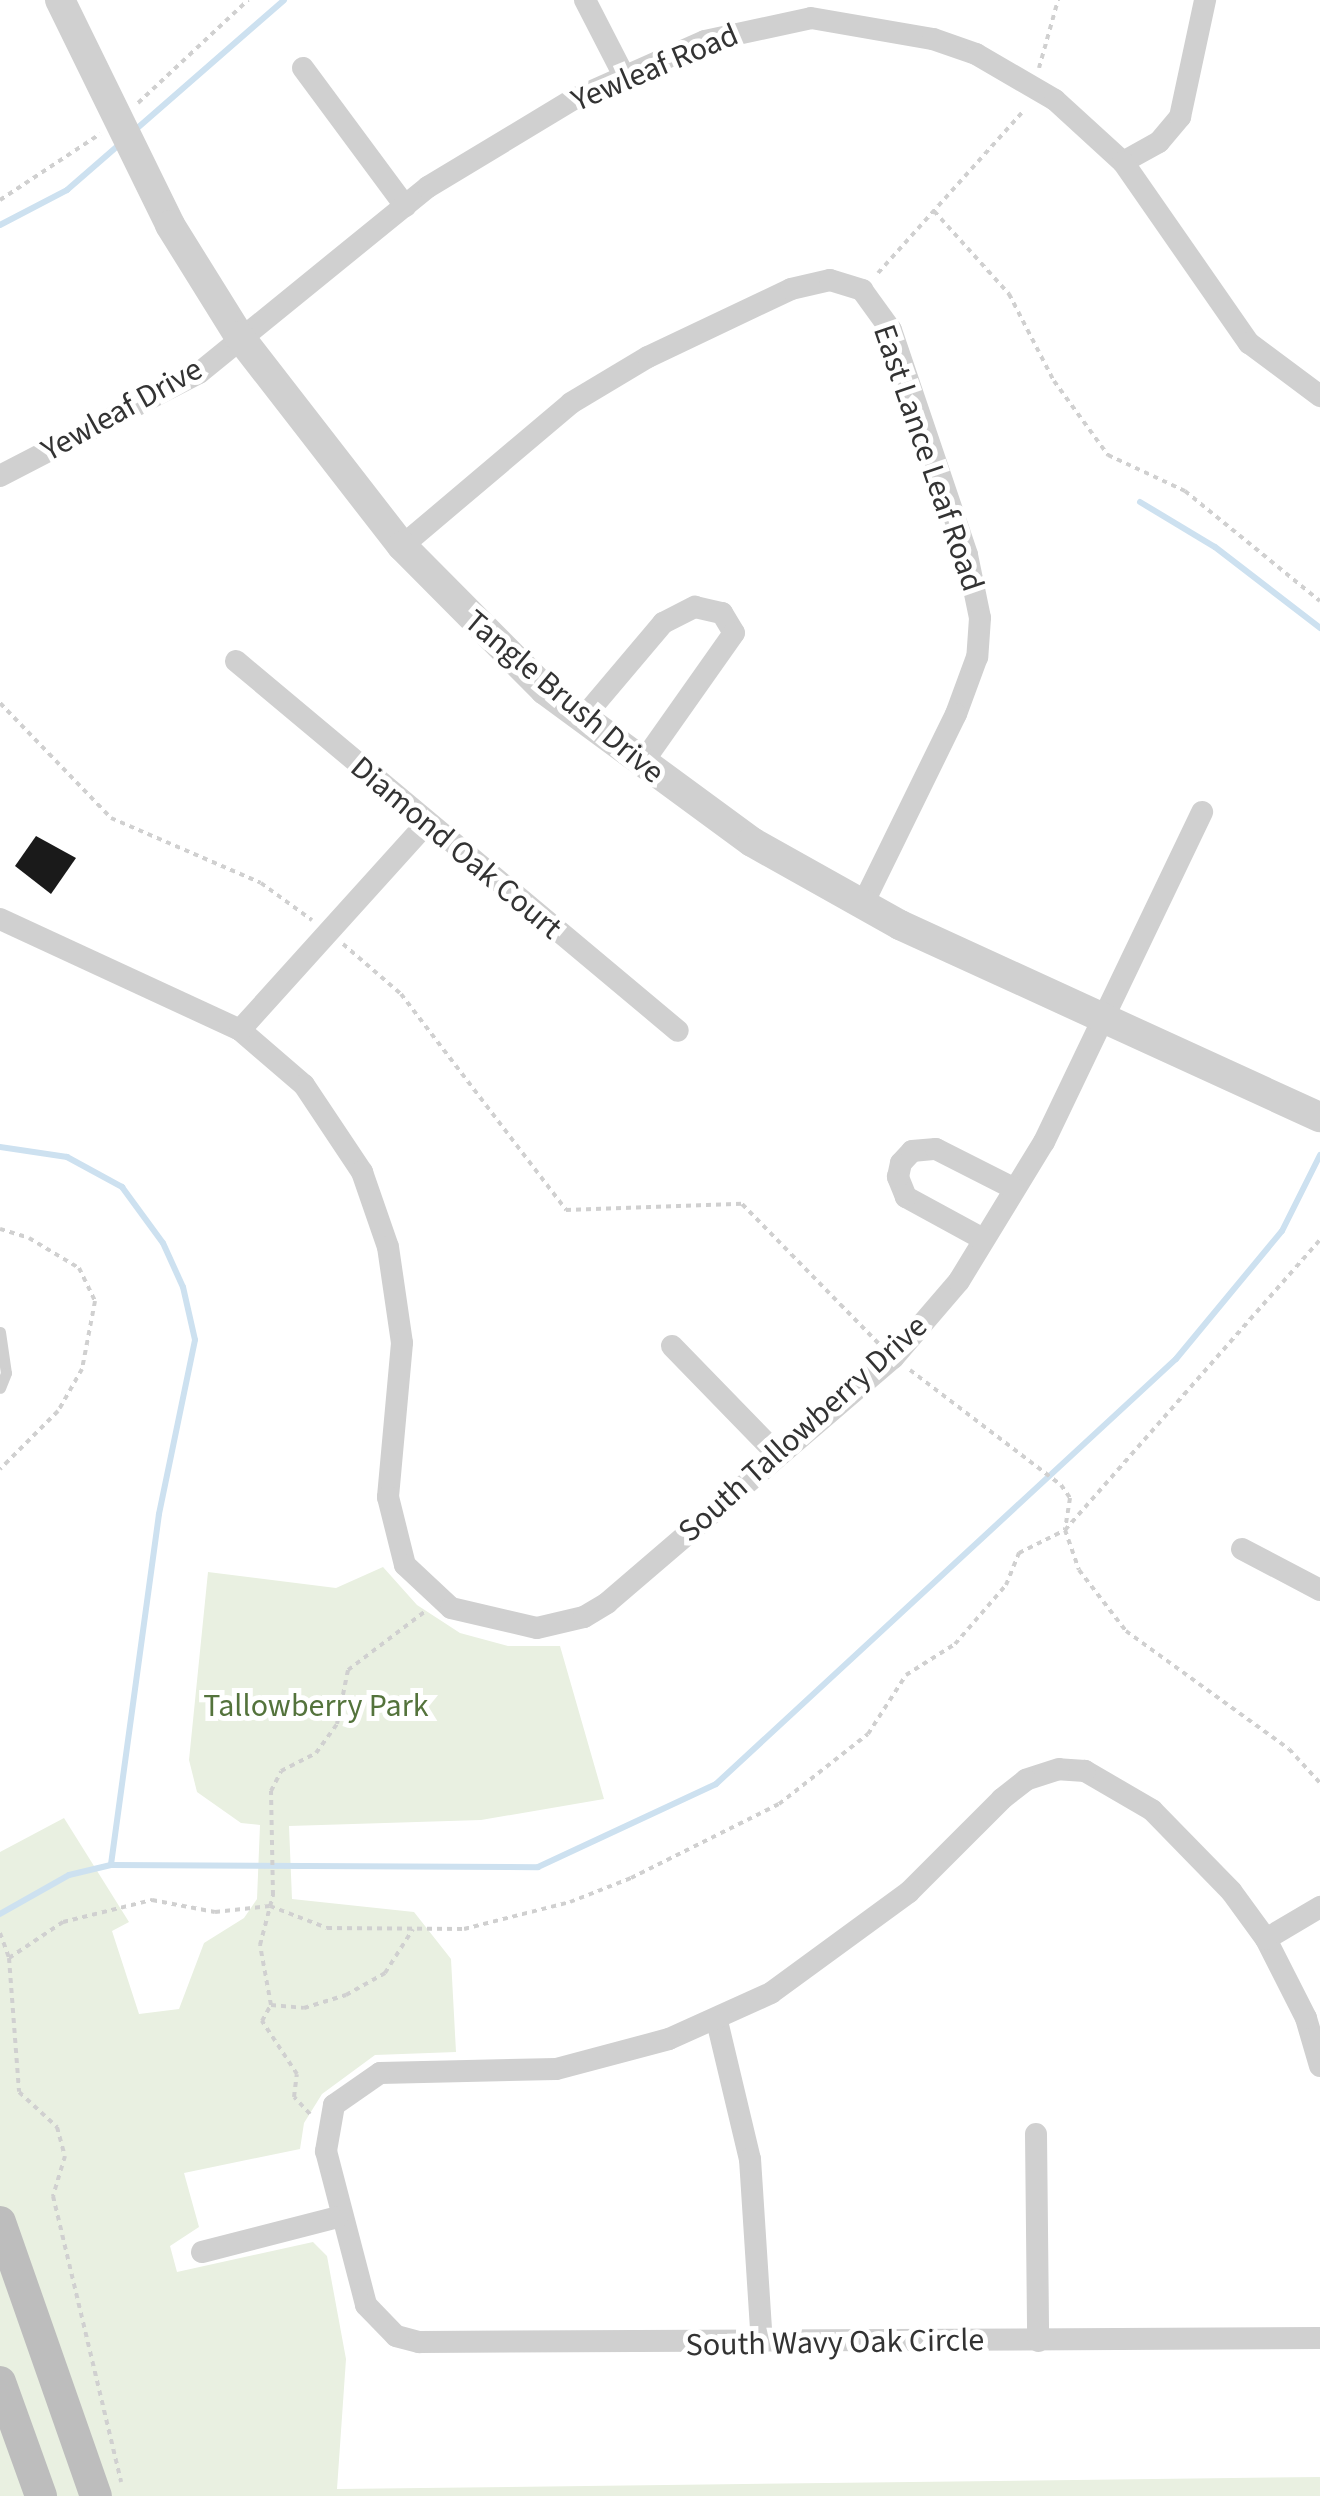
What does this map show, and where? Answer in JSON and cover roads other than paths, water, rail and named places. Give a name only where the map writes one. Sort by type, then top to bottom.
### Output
[{"type":"main road","points":[[0,2222],[96,2496]]},
{"type":"main road","points":[[0,2382],[41,2496]]},
{"type":"street","name":"Tangle Brush Drive","points":[[60,0],[126,142],[239,336],[402,546],[489,638],[641,765],[752,842],[863,904],[1320,1117]]},
{"type":"street","points":[[585,0],[623,74]]},
{"type":"street","points":[[1123,162],[1159,142],[1180,117],[1205,0]]},
{"type":"street","name":"Yewleaf Road","points":[[239,336],[404,206],[623,74],[746,28],[830,9],[932,38],[1034,86],[1123,162],[1226,315],[1317,389]]},
{"type":"street","points":[[303,68],[404,206]]},
{"type":"street","name":"East Lance Leaf Road","points":[[402,546],[571,403],[648,357],[791,289],[830,280],[862,290],[891,330],[967,555],[980,618],[977,657],[956,714],[863,904]]},
{"type":"street","name":"Yewleaf Drive","points":[[0,476],[169,392],[239,336]]},
{"type":"street","points":[[582,719],[663,623],[696,607],[722,613],[734,633],[641,765]]},
{"type":"street","name":"Diamond Oak Court","points":[[236,661],[425,825],[678,1031]]},
{"type":"street","name":"South Tallowberry Drive","points":[[240,1030],[304,1086],[347,1147],[376,1208],[398,1294],[402,1343],[388,1496],[404,1565],[439,1600],[472,1617],[537,1628],[595,1611],[892,1358],[959,1282],[1044,1142],[1100,1016],[1202,812]]},
{"type":"street","points":[[0,919],[22,934],[240,1030],[425,825]]},
{"type":"street","points":[[983,1239],[906,1197],[898,1177],[902,1163],[912,1151],[936,1149],[1013,1188]]},
{"type":"street","points":[[672,1346],[778,1456]]},
{"type":"street","points":[[1242,1550],[1320,1590]]},
{"type":"street","points":[[202,2252],[338,2218],[326,2151],[329,2118],[352,2087],[380,2073],[556,2069],[717,2021],[843,1945],[909,1892],[1002,1799],[1026,1780],[1059,1769],[1085,1770],[1152,1810],[1266,1938],[1306,2018],[1320,2066]]},
{"type":"street","points":[[1266,1938],[1320,1907]]},
{"type":"street","points":[[717,2021],[750,2159],[762,2343]]},
{"type":"street","points":[[1036,2134],[1038,2341]]},
{"type":"street","name":"South Wavy Oak Circle","points":[[338,2218],[366,2305],[396,2336],[453,2346],[1319,2341]]},
{"type":"lane","points":[[0,1332],[6,1372],[0,1388]]},
{"type":"waterway","points":[[134,131],[284,0]]},
{"type":"waterway","points":[[0,225],[67,190],[121,143]]},
{"type":"waterway","points":[[1140,502],[1215,547],[1320,628]]},
{"type":"waterway","points":[[0,1147],[67,1157],[122,1187],[163,1243],[183,1287],[195,1340],[159,1514],[111,1865]]},
{"type":"waterway","points":[[0,1914],[69,1875],[111,1865],[538,1867],[716,1784],[1176,1359],[1282,1231],[1320,1155]]},
{"type":"park label","name":"Tallowberry Park","points":[[316,1706]]}]
